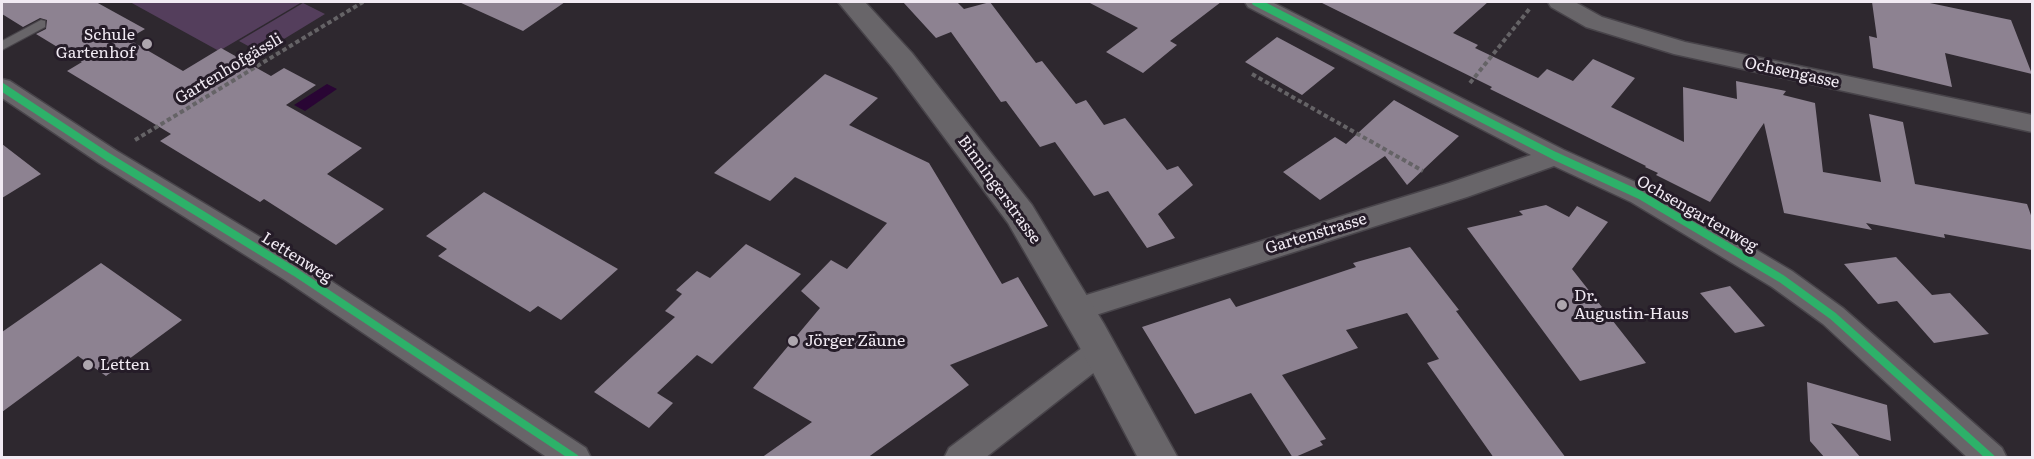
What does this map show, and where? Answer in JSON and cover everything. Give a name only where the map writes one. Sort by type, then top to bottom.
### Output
[{"type":"street","name":"Binningerstrasse","points":[[852,2],[902,60],[1020,214],[1077,309],[1159,458]]},
{"type":"street","name":"Ochsengartenweg","points":[[1256,2],[1555,156],[1640,195],[1782,279],[1833,316],[1991,458]]},
{"type":"street","name":"Ochsengasse","points":[[1559,2],[1594,22],[1682,49],[2032,124]]},
{"type":"street","name":"Lettenweg","points":[[2,87],[108,157],[296,272],[575,458]]},
{"type":"street","name":"Gartenstrasse","points":[[1077,309],[1458,190],[1555,156]]},
{"type":"street","points":[[960,458],[1100,351]]},
{"type":"lane","points":[[2,46],[40,24]]},
{"type":"path","points":[[1477,77],[1526,15]]},
{"type":"path","points":[[1252,74],[1458,190]]},
{"type":"shaded area","points":[[130,2],[302,2],[219,51]]},
{"type":"shaded area","points":[[303,3],[325,14],[261,53],[239,41]]},
{"type":"shaded area","points":[[327,84],[337,89],[305,111],[294,105]]},
{"type":"building","points":[[2,2],[96,2],[145,29],[128,39],[183,71],[221,48],[271,76],[284,68],[316,85],[286,105],[362,148],[327,174],[384,209],[336,245],[264,199],[260,202],[160,141],[171,134],[67,71],[82,62],[36,34],[46,29],[47,20],[40,18],[23,27],[2,14]]},
{"type":"building","points":[[459,2],[565,2],[523,31]]},
{"type":"building","points":[[903,2],[957,2],[964,9],[990,2],[1036,63],[1042,61],[1076,104],[1086,100],[1104,125],[1125,118],[1167,170],[1178,166],[1193,185],[1158,214],[1175,238],[1147,248],[1108,191],[1094,196],[1055,142],[1040,147],[1006,101],[1001,102],[951,32],[936,38]]},
{"type":"building","points":[[1088,2],[1221,2],[1170,41],[1177,45],[1143,73],[1106,52],[1138,28]]},
{"type":"building","points":[[1320,2],[1488,2],[1453,33],[1478,45],[1475,48],[1538,78],[1547,69],[1573,81],[1593,59],[1635,78],[1611,107],[1684,142],[1683,87],[1737,99],[1736,81],[1786,91],[1783,95],[1815,103],[1823,172],[1881,182],[1869,114],[1903,122],[1915,184],[2027,204],[2032,218],[2032,250],[1944,234],[1945,238],[1866,223],[1872,230],[1784,213],[1764,123],[1710,202],[1656,175],[1658,173],[1646,166],[1490,89],[1492,87]]},
{"type":"building","points":[[1872,2],[1925,2],[2011,20],[2032,74],[1945,53],[1952,87],[1873,68],[1869,36],[1877,38]]},
{"type":"building","points":[[1277,37],[1335,68],[1302,95],[1245,62]]},
{"type":"building","points":[[825,74],[878,98],[849,125],[929,163],[1002,284],[1018,277],[1048,326],[950,365],[969,385],[867,458],[761,458],[812,422],[753,388],[820,308],[801,291],[831,260],[847,269],[887,223],[795,177],[770,201],[714,173]]},
{"type":"building","points":[[1394,100],[1459,136],[1407,185],[1385,156],[1320,200],[1283,172],[1335,137],[1346,144]]},
{"type":"building","points":[[2,144],[41,174],[2,198]]},
{"type":"building","points":[[484,192],[618,269],[561,320],[538,306],[530,312],[438,256],[447,249],[426,236]]},
{"type":"building","name":"Dr. Augustin-Haus","points":[[1546,205],[1569,217],[1577,206],[1608,222],[1572,269],[1646,363],[1580,381],[1467,228],[1523,215],[1519,211]]},
{"type":"building","points":[[746,244],[801,274],[712,364],[697,355],[657,393],[673,403],[649,428],[594,392],[675,317],[665,311],[682,294],[676,290],[697,271],[710,278]]},
{"type":"building","points":[[1410,247],[1459,310],[1456,311],[1566,458],[1494,458],[1427,363],[1439,359],[1407,313],[1346,330],[1358,348],[1282,375],[1326,439],[1320,441],[1323,445],[1293,458],[1251,393],[1195,414],[1142,327],[1230,298],[1236,307],[1356,267],[1353,263]]},
{"type":"building","points":[[1896,257],[1932,295],[1950,293],[1989,334],[1934,343],[1897,301],[1878,304],[1844,264]]},
{"type":"building","points":[[101,263],[182,320],[106,376],[78,356],[2,412],[2,332]]},
{"type":"building","points":[[1730,286],[1765,326],[1735,333],[1700,293]]},
{"type":"building","points":[[1807,382],[1887,405],[1891,441],[1831,423],[1861,458],[1825,458],[1810,441]]},
{"type":"cycle path","points":[[1256,2],[1555,156],[1640,195],[1782,279],[1833,316],[1991,458]]},
{"type":"cycle path","points":[[2,87],[108,157],[295,272],[575,458]]},
{"type":"place","name":"Schule Gartenhof","points":[[147,44]]},
{"type":"place","name":"Dr. Augustin-Haus","points":[[1562,305]]},
{"type":"place","name":"Jörger Zäune","points":[[793,341]]},
{"type":"place","name":"Letten","points":[[88,365]]}]
